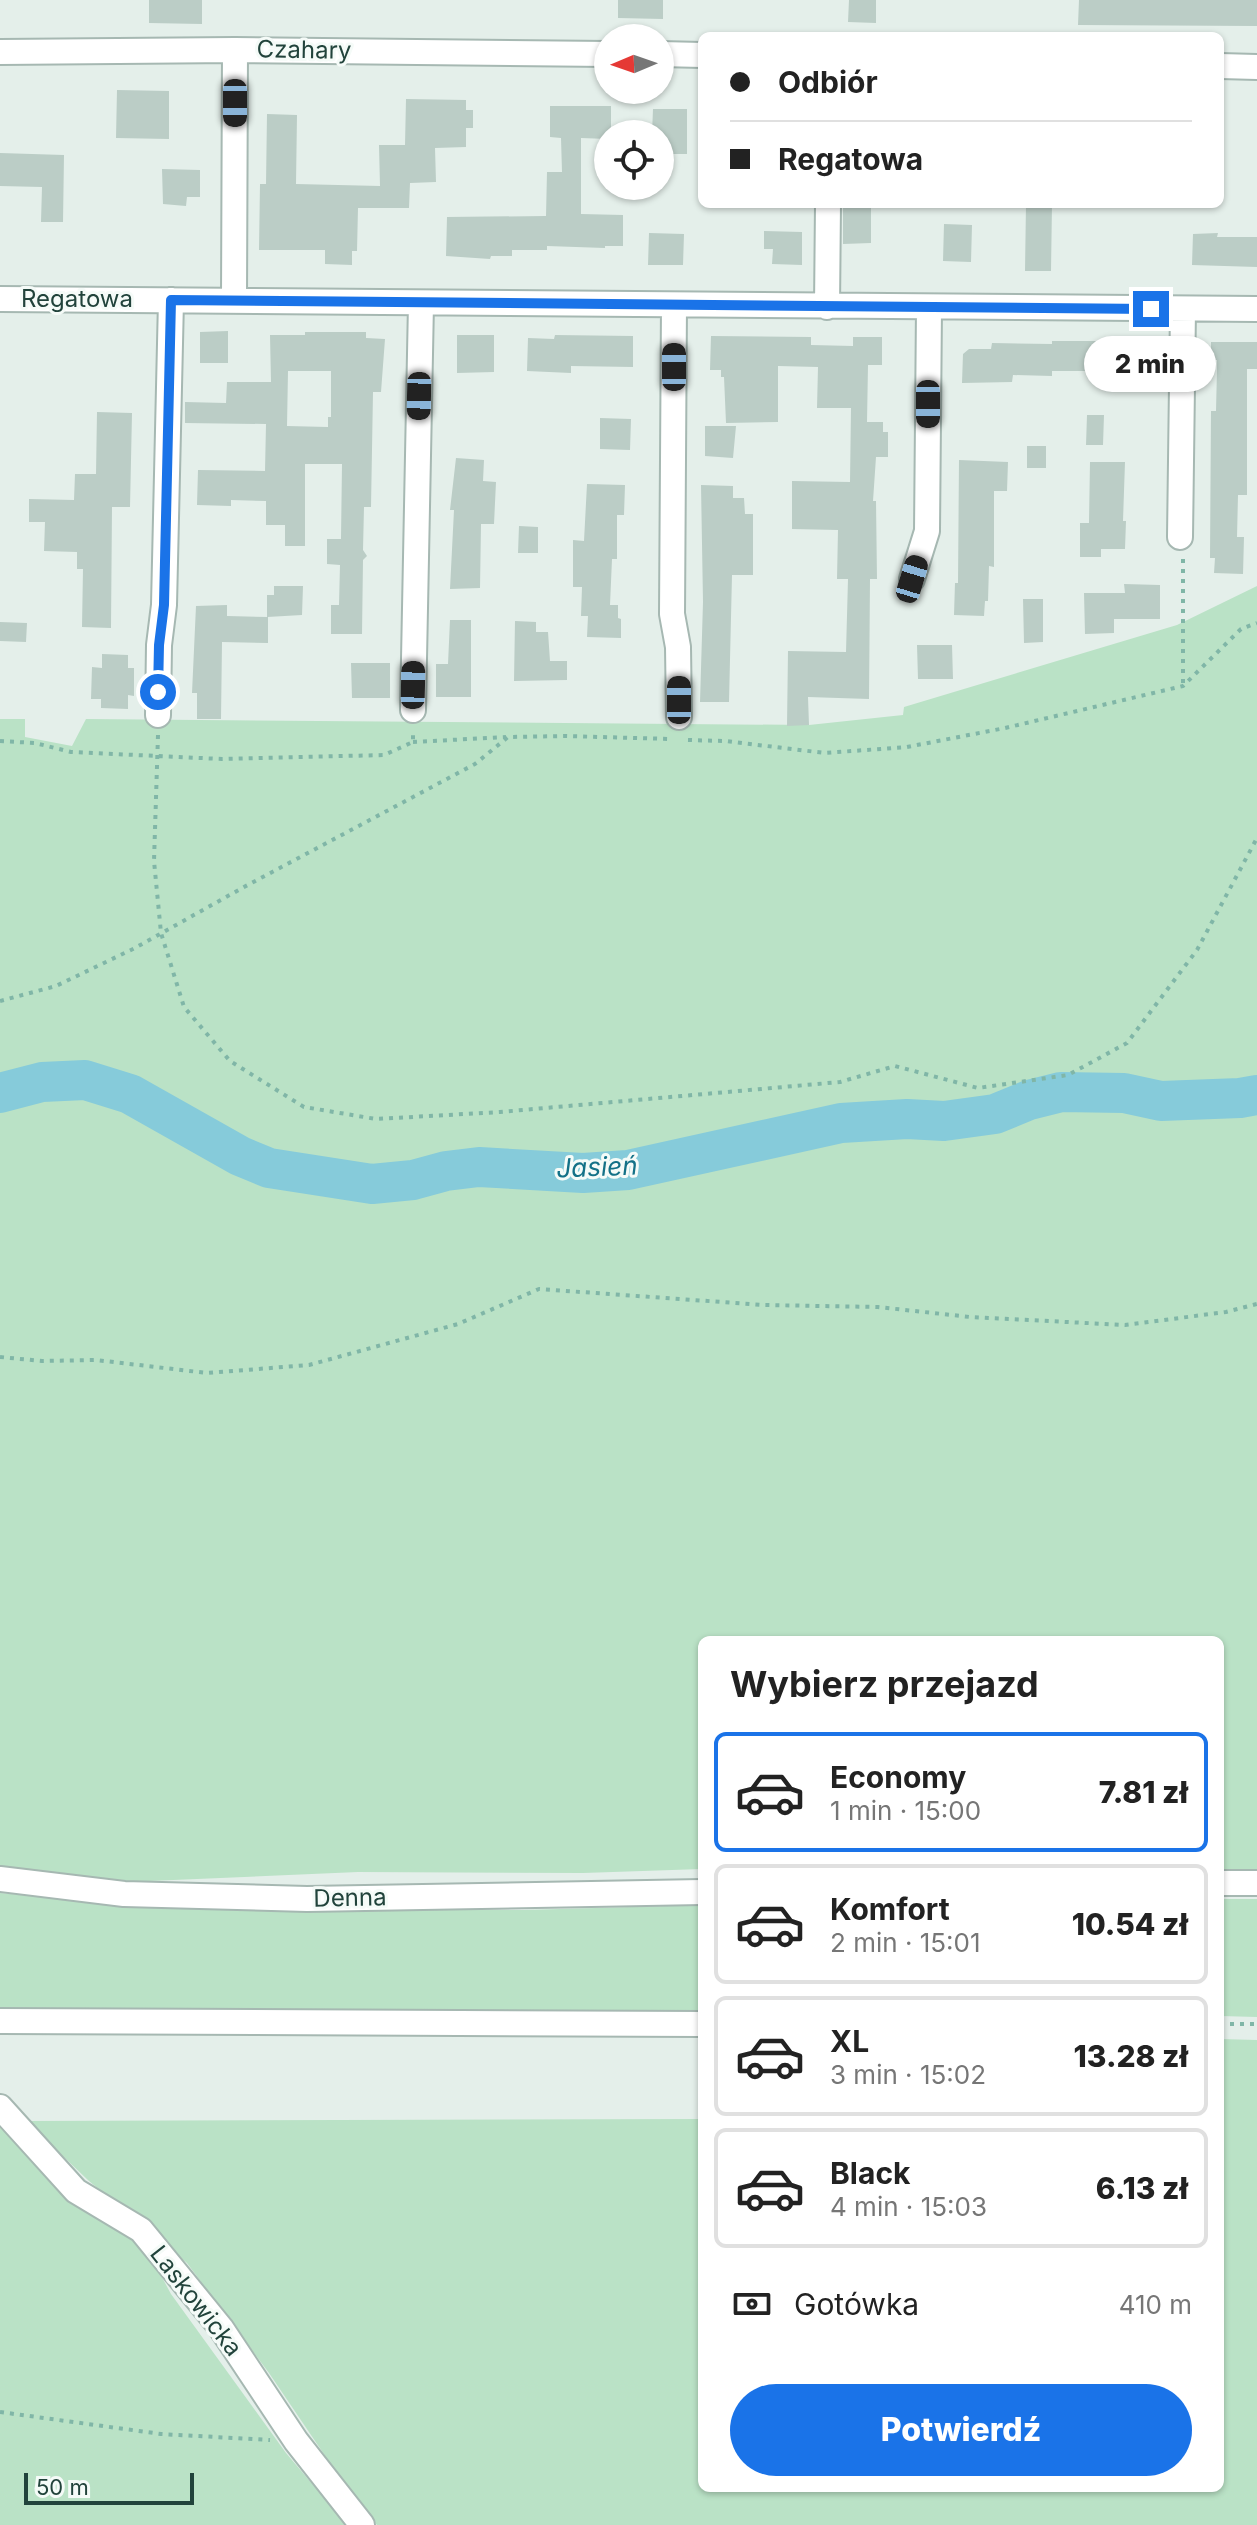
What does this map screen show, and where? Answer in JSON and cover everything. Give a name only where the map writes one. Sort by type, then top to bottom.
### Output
[{"type":"street","name":"Czahary","points":[[0,52],[235,50],[594,54]]},
{"type":"street","points":[[234,299],[235,50]]},
{"type":"street","points":[[674,54],[698,55]]},
{"type":"street","points":[[1224,66],[1257,67]]},
{"type":"street","points":[[827,307],[828,208]]},
{"type":"street","name":"Regatowa","points":[[0,299],[1257,309]]},
{"type":"street","points":[[158,715],[159,645],[164,605],[171,300]]},
{"type":"street","points":[[413,710],[421,303]]},
{"type":"street","points":[[674,305],[672,614],[678,647],[679,717]]},
{"type":"street","points":[[912,579],[927,531],[929,308]]},
{"type":"street","points":[[1180,537],[1183,309]]},
{"type":"street","name":"Denna","points":[[0,1879],[124,1894],[307,1899],[698,1892]]},
{"type":"street","points":[[1224,1883],[1257,1883]]},
{"type":"street","points":[[0,2021],[698,2024]]},
{"type":"street","name":"Laskowicka","points":[[0,2107],[76,2191],[141,2230],[221,2328],[296,2441],[362,2525]]},
{"type":"path","points":[[1180,537],[1184,568],[1183,686]]},
{"type":"path","points":[[0,741],[35,743],[71,752],[222,759],[384,755],[413,742],[565,736],[725,741],[825,753],[907,747],[1036,721],[1183,686],[1241,629],[1257,623]]},
{"type":"path","points":[[413,710],[413,742]]},
{"type":"path","points":[[0,1001],[56,986],[161,933],[475,764],[508,737]]},
{"type":"path","points":[[157,757],[154,861],[161,933],[184,1007],[230,1061],[304,1107],[376,1119],[500,1112],[840,1082],[895,1066],[978,1088],[1068,1075],[1127,1043],[1197,950],[1257,838]]},
{"type":"path","points":[[0,1357],[42,1361],[96,1360],[207,1373],[309,1365],[458,1324],[539,1289],[764,1305],[878,1307],[970,1317],[1125,1325],[1226,1312],[1257,1304]]},
{"type":"path","points":[[1224,2024],[1257,2024]]},
{"type":"path","points":[[0,2412],[161,2434],[296,2441]]},
{"type":"green space","points":[[1257,586],[1257,1883],[1224,1883],[1224,1636],[698,1636],[698,1869],[583,1873],[358,1872],[126,1882],[30,1870],[0,1870],[0,719],[25,719],[25,737],[72,746],[86,719],[809,725],[903,715],[904,707],[1177,625]]},
{"type":"green space","points":[[0,1893],[177,1908],[524,1910],[698,1905],[698,2012],[0,2009]]},
{"type":"green space","points":[[1224,1899],[1257,1899],[1257,2017],[1224,2016]]},
{"type":"green space","points":[[1224,2039],[1257,2040],[1257,2525],[377,2525],[353,2497],[269,2373],[187,2263],[89,2181],[26,2121],[698,2119],[698,2492],[1224,2492]]},
{"type":"green space","points":[[0,2115],[131,2231],[151,2257],[171,2294],[286,2453],[347,2525],[0,2525]]},
{"type":"building","points":[[149,0],[202,0],[202,24],[149,23]]},
{"type":"building","points":[[618,0],[663,0],[663,19],[618,18]]},
{"type":"building","points":[[849,0],[876,0],[876,23],[848,22]]},
{"type":"building","points":[[1079,0],[1257,0],[1257,26],[1078,25]]},
{"type":"building","points":[[117,90],[169,91],[169,139],[116,138]]},
{"type":"building","points":[[406,99],[466,100],[466,110],[473,110],[473,128],[466,128],[466,147],[435,148],[436,182],[410,183],[409,208],[358,208],[357,251],[352,251],[352,265],[325,264],[325,250],[259,250],[260,184],[266,184],[267,114],[297,115],[296,184],[380,186],[379,145],[405,145]]},
{"type":"building","points":[[550,106],[611,106],[611,120],[594,120],[594,138],[581,138],[581,214],[623,215],[623,246],[547,246],[547,250],[512,250],[512,256],[491,256],[490,259],[446,256],[447,217],[546,216],[547,172],[562,172],[561,138],[550,137]]},
{"type":"building","points":[[653,109],[687,109],[687,154],[674,154],[674,120],[653,120]]},
{"type":"building","points":[[0,153],[64,155],[63,222],[41,222],[42,187],[0,186]]},
{"type":"building","points":[[162,169],[200,170],[200,197],[187,197],[186,206],[163,204]]},
{"type":"building","points":[[843,208],[871,208],[871,243],[843,244]]},
{"type":"building","points":[[1026,208],[1052,208],[1051,271],[1025,271]]},
{"type":"building","points":[[944,224],[972,225],[971,262],[943,261]]},
{"type":"building","points":[[764,231],[802,232],[802,265],[772,264],[773,249],[764,249]]},
{"type":"building","points":[[649,233],[684,234],[683,265],[648,265]]},
{"type":"building","points":[[1218,233],[1217,237],[1257,237],[1257,267],[1192,265],[1193,234]]},
{"type":"building","points":[[228,331],[228,363],[200,363],[200,332]]},
{"type":"building","points":[[305,332],[366,332],[366,338],[385,339],[381,392],[373,392],[371,507],[364,507],[363,550],[367,556],[363,560],[362,634],[331,634],[331,605],[339,605],[340,565],[327,564],[327,539],[341,539],[342,464],[305,464],[305,546],[285,546],[285,525],[266,525],[266,501],[231,500],[231,506],[197,505],[198,470],[265,471],[266,424],[185,423],[185,402],[226,403],[227,382],[271,382],[270,335],[305,335]],"holes":[[[288,371],[331,371],[331,417],[328,417],[328,427],[287,426]]]},
{"type":"building","points":[[457,335],[494,335],[494,372],[457,373]]},
{"type":"building","points":[[555,335],[633,336],[633,367],[571,366],[571,373],[527,371],[528,338],[554,339]]},
{"type":"building","points":[[711,336],[811,337],[811,345],[853,346],[853,337],[882,337],[882,365],[868,365],[867,422],[883,422],[883,432],[888,432],[888,457],[876,457],[873,501],[876,501],[877,579],[870,579],[869,699],[808,697],[809,725],[787,726],[788,651],[846,652],[848,579],[837,579],[838,530],[792,529],[792,481],[850,482],[851,408],[817,408],[818,367],[778,366],[778,422],[726,423],[724,377],[721,377],[721,370],[710,370]]},
{"type":"building","points":[[1052,341],[1116,341],[1116,345],[1132,345],[1132,376],[1101,376],[1101,371],[1052,371],[1052,376],[1013,375],[1012,382],[962,383],[963,354],[969,349],[991,349],[992,343],[1052,344]]},
{"type":"building","points":[[1211,342],[1257,342],[1257,369],[1247,369],[1247,495],[1238,495],[1237,537],[1244,537],[1243,574],[1214,573],[1215,558],[1210,558],[1211,411],[1216,411],[1217,369],[1217,360],[1211,360]]},
{"type":"building","points":[[97,412],[132,413],[130,507],[112,507],[111,628],[82,627],[83,569],[77,569],[77,552],[44,551],[45,522],[29,522],[29,499],[74,500],[75,474],[96,474]]},
{"type":"building","points":[[1087,415],[1104,415],[1103,445],[1086,445]]},
{"type":"building","points":[[600,418],[631,419],[630,450],[600,449]]},
{"type":"building","points":[[705,426],[736,426],[733,458],[705,456]]},
{"type":"building","points":[[1027,446],[1046,446],[1046,468],[1027,468]]},
{"type":"building","points":[[456,458],[484,460],[483,481],[496,482],[494,524],[481,524],[480,588],[450,589],[454,510],[450,510]]},
{"type":"building","points":[[959,460],[1008,462],[1007,491],[994,491],[994,567],[989,566],[988,601],[985,601],[984,616],[954,615],[955,583],[958,583]]},
{"type":"building","points":[[1090,462],[1125,462],[1125,549],[1101,549],[1101,557],[1080,557],[1080,523],[1089,523]]},
{"type":"building","points":[[587,484],[625,485],[624,515],[617,515],[617,559],[612,559],[610,605],[618,605],[621,638],[587,637],[588,616],[581,616],[582,587],[573,587],[573,540],[584,541]]},
{"type":"building","points":[[701,485],[733,486],[733,498],[744,498],[745,514],[753,514],[753,575],[732,575],[729,702],[700,702],[703,602]]},
{"type":"building","points":[[519,526],[538,527],[538,553],[518,553]]},
{"type":"building","points":[[1124,584],[1160,585],[1160,619],[1114,619],[1114,633],[1085,634],[1084,593],[1125,593]]},
{"type":"building","points":[[274,586],[303,586],[302,615],[267,617],[267,595],[274,595]]},
{"type":"building","points":[[1023,599],[1043,599],[1043,642],[1024,643]]},
{"type":"building","points":[[227,605],[227,616],[268,617],[268,643],[222,642],[221,719],[197,719],[197,693],[192,693],[196,606]]},
{"type":"building","points":[[450,620],[471,620],[471,697],[436,697],[436,664],[448,664]]},
{"type":"building","points":[[515,621],[536,622],[536,632],[548,632],[550,661],[567,661],[567,680],[514,681]]},
{"type":"building","points":[[0,622],[27,623],[26,642],[0,641]]},
{"type":"building","points":[[917,645],[952,645],[953,679],[918,679]]},
{"type":"building","points":[[102,654],[128,655],[128,668],[134,668],[134,696],[128,695],[128,709],[101,708],[101,699],[91,699],[92,667],[102,668]]},
{"type":"building","points":[[351,663],[390,663],[390,698],[352,698]]},
{"type":"waterway","name":"Jasień","points":[[0,1093],[42,1082],[85,1080],[130,1094],[240,1156],[269,1168],[372,1184],[413,1180],[446,1171],[479,1167],[583,1173],[628,1170],[841,1123],[907,1119],[944,1121],[995,1114],[1029,1100],[1061,1092],[1124,1093],[1161,1101],[1257,1095]]},
{"type":"route","points":[[158,692],[164,605],[171,300],[1151,309]]}]
